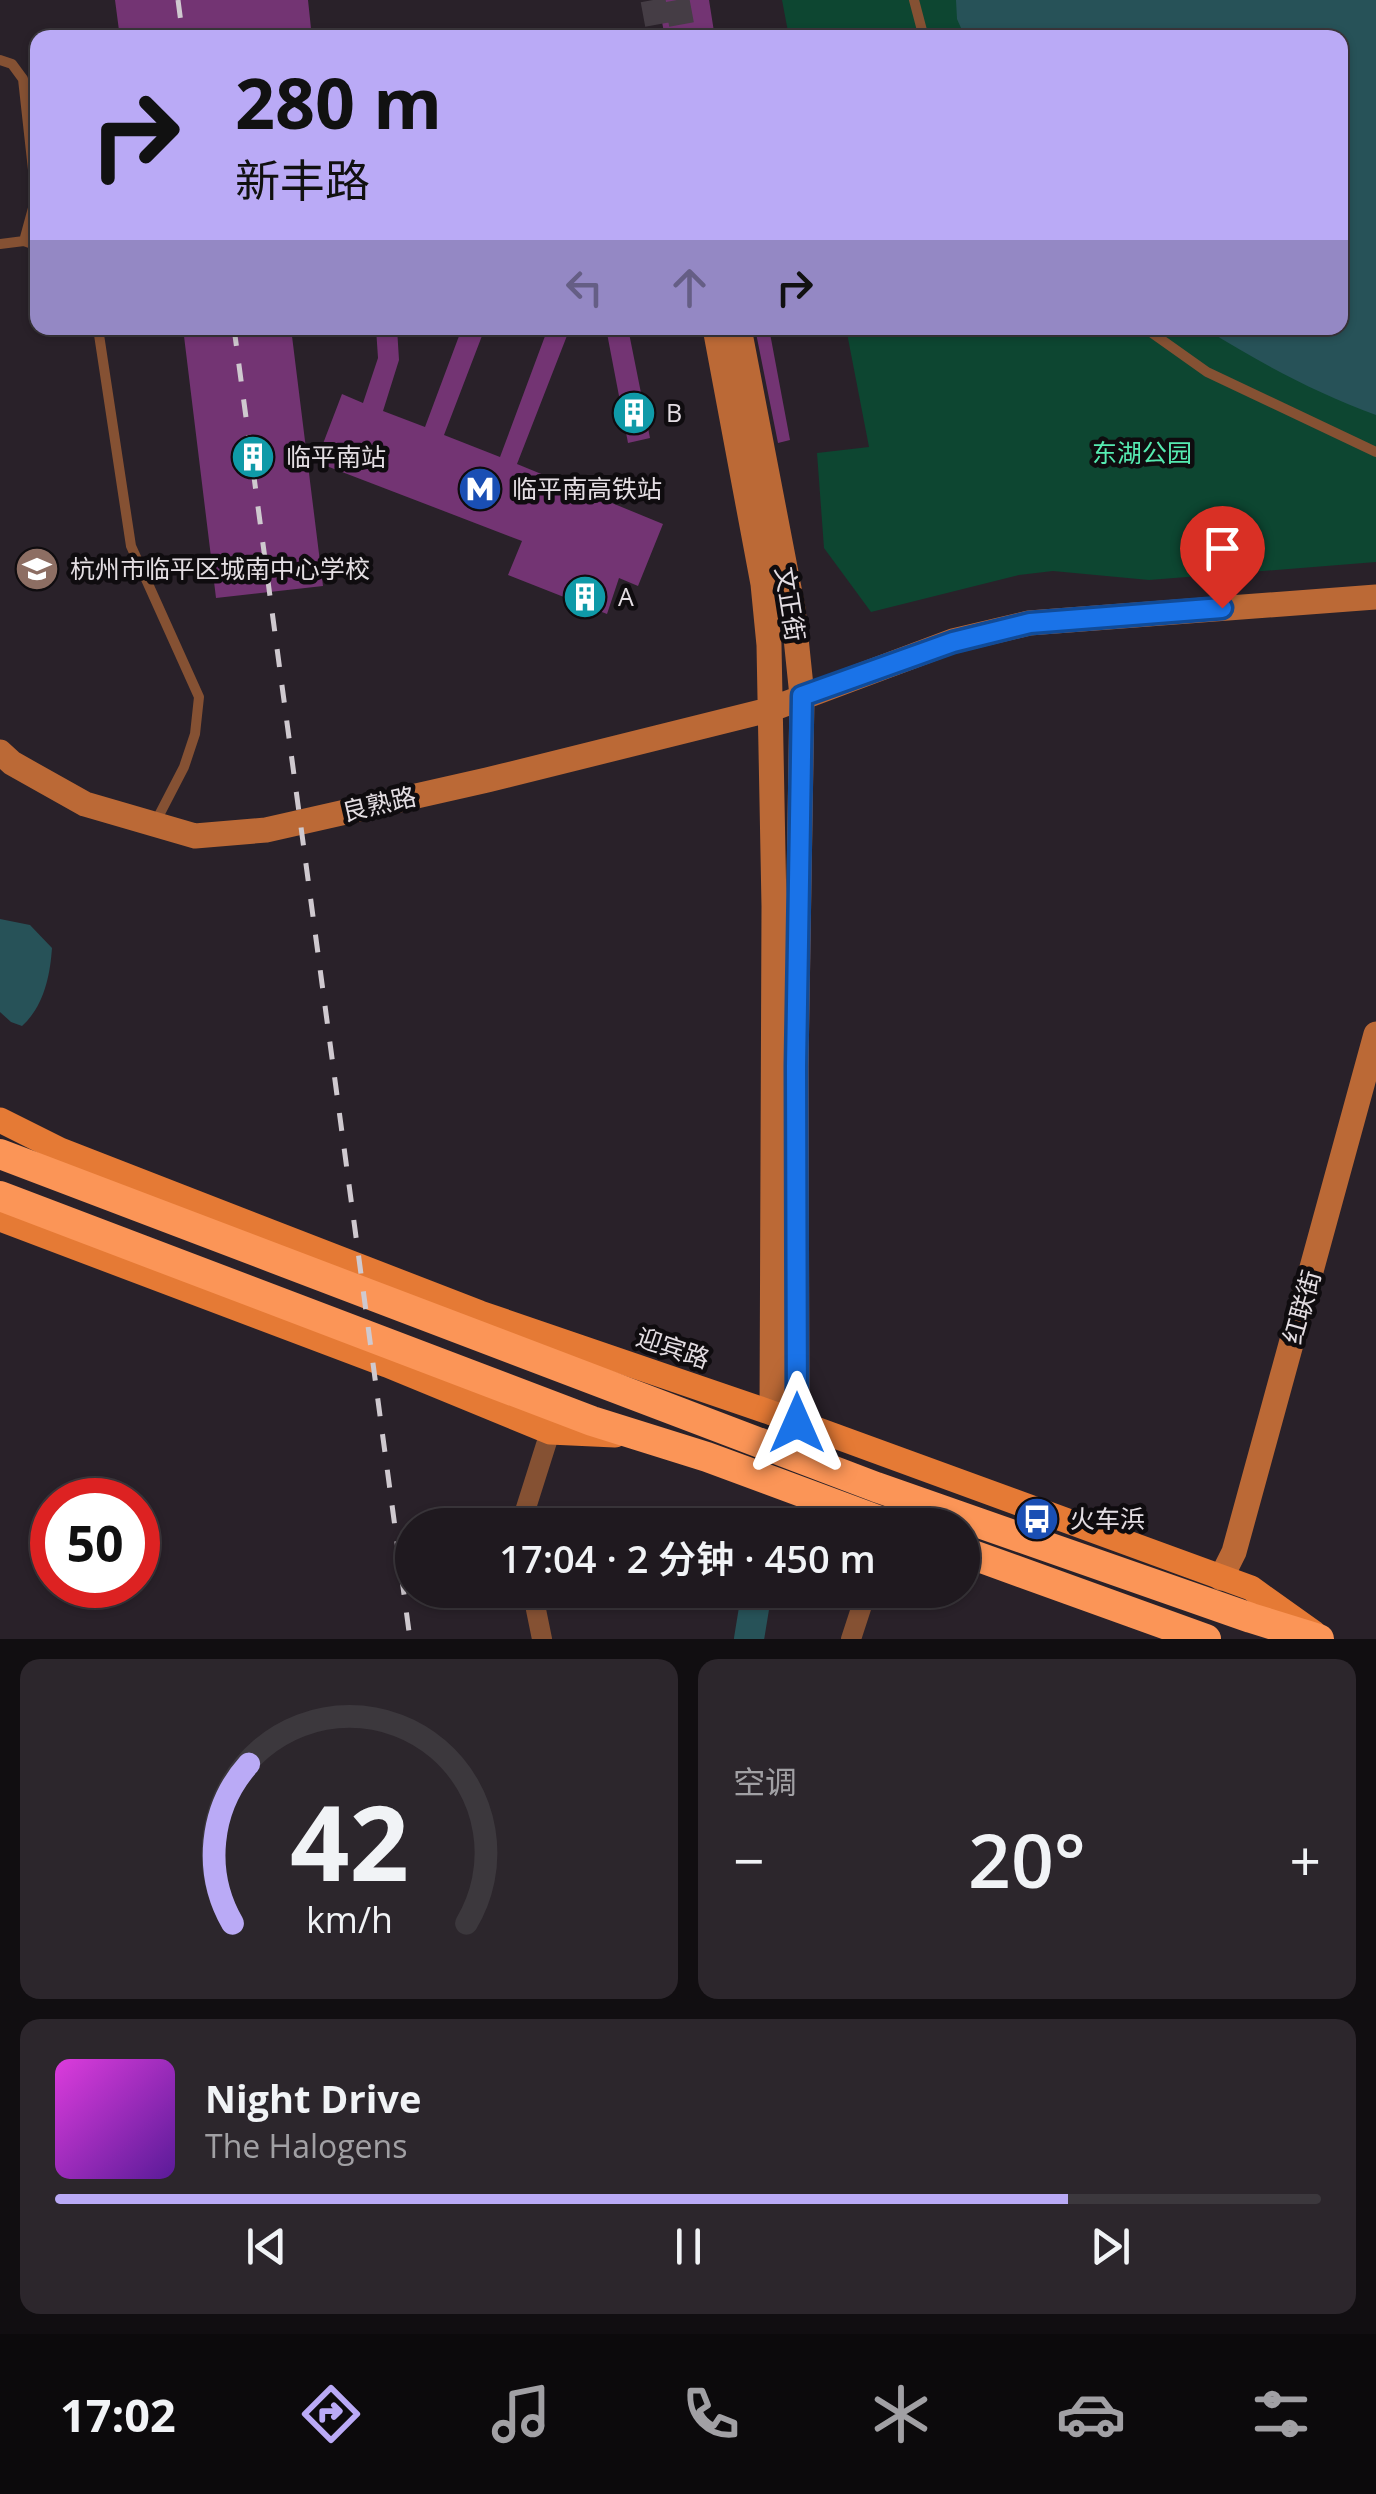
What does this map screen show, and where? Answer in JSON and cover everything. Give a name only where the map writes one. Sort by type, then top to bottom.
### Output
[{"type":"highway","name":"迎宾路","points":[[0,1154],[876,1486],[1320,1639]]},
{"type":"highway","points":[[0,1196],[592,1421],[841,1508]]},
{"type":"highway","points":[[980,1558],[1206,1639]]},
{"type":"main road","name":"文正街","points":[[716,335],[763,584],[769,646],[774,906],[772,1413]]},
{"type":"main road","name":"文正街","points":[[741,335],[793,610],[802,696],[796,1066],[797,1423]]},
{"type":"main road","name":"良熟路","points":[[0,752],[12,763],[85,804],[196,836],[266,830],[770,710],[953,642],[1030,623],[1376,597]]},
{"type":"main road","name":"红联街","points":[[1221,1578],[1234,1552],[1376,1034]]},
{"type":"main road","name":"迎宾路","points":[[0,1120],[60,1150],[480,1313],[772,1413],[1251,1588],[1320,1639]]},
{"type":"main road","points":[[0,1219],[387,1365],[550,1432],[642,1436]]},
{"type":"street","points":[[525,1508],[550,1432]]},
{"type":"street","points":[[536,1608],[542,1639]]},
{"type":"street","points":[[851,1639],[861,1608]]},
{"type":"lane","points":[[914,0],[922,30]]},
{"type":"lane","points":[[0,60],[12,64],[23,79],[30,143]]},
{"type":"lane","points":[[24,241],[30,219]]},
{"type":"lane","points":[[0,244],[30,243]]},
{"type":"lane","points":[[99,335],[131,546],[199,697],[195,734],[184,767],[155,824]]},
{"type":"lane","points":[[1155,335],[1207,372],[1376,452]]},
{"type":"green space","name":"东湖公园","points":[[782,0],[1376,0],[1376,562],[1149,580],[1053,571],[1019,575],[871,612],[824,548],[817,453],[869,447],[847,335],[1348,335],[1348,30],[788,30]]},
{"type":"water","points":[[956,0],[1376,0],[1376,415],[1288,376],[1216,335],[1348,335],[1348,30],[962,30]]},
{"type":"water","points":[[0,919],[30,925],[52,948],[44,990],[36,1009],[22,1026],[0,1012]]},
{"type":"building","points":[[115,0],[308,0],[311,30],[119,30]]},
{"type":"building","points":[[658,0],[709,0],[714,30],[664,30]]},
{"type":"building","name":"临平南站","points":[[184,335],[292,335],[323,586],[216,598]]},
{"type":"building","name":"临平南高铁站","points":[[376,335],[397,335],[399,360],[383,411],[425,427],[459,335],[482,335],[444,435],[500,457],[545,335],[567,335],[517,464],[663,524],[638,586],[619,578],[607,614],[508,575],[522,541],[316,462],[342,394],[363,403],[378,358]]},
{"type":"building","name":"临平南高铁站","points":[[607,335],[629,335],[650,438],[628,443]]},
{"type":"building","points":[[756,335],[770,335],[790,440],[778,443]]},
{"type":"waterway","points":[[749,1639],[754,1608]]},
{"type":"tunnel","points":[[653,0],[659,30]]},
{"type":"tunnel","points":[[677,0],[683,30]]},
{"type":"railway","points":[[178,0],[182,30]]},
{"type":"railway","points":[[235,335],[410,1639]]},
{"type":"place","name":"B","points":[[634,413]]},
{"type":"place","name":"临平南站","points":[[253,457]]},
{"type":"place","name":"临平南高铁站","points":[[480,489]]},
{"type":"place","name":"杭州市临平区城南中心学校","points":[[37,569]]},
{"type":"place","name":"A","points":[[585,597]]},
{"type":"place","name":"火车浜","points":[[1037,1519]]},
{"type":"route","points":[[797,1423],[796,1066],[802,696],[953,642],[1030,623],[1222,608]]}]
